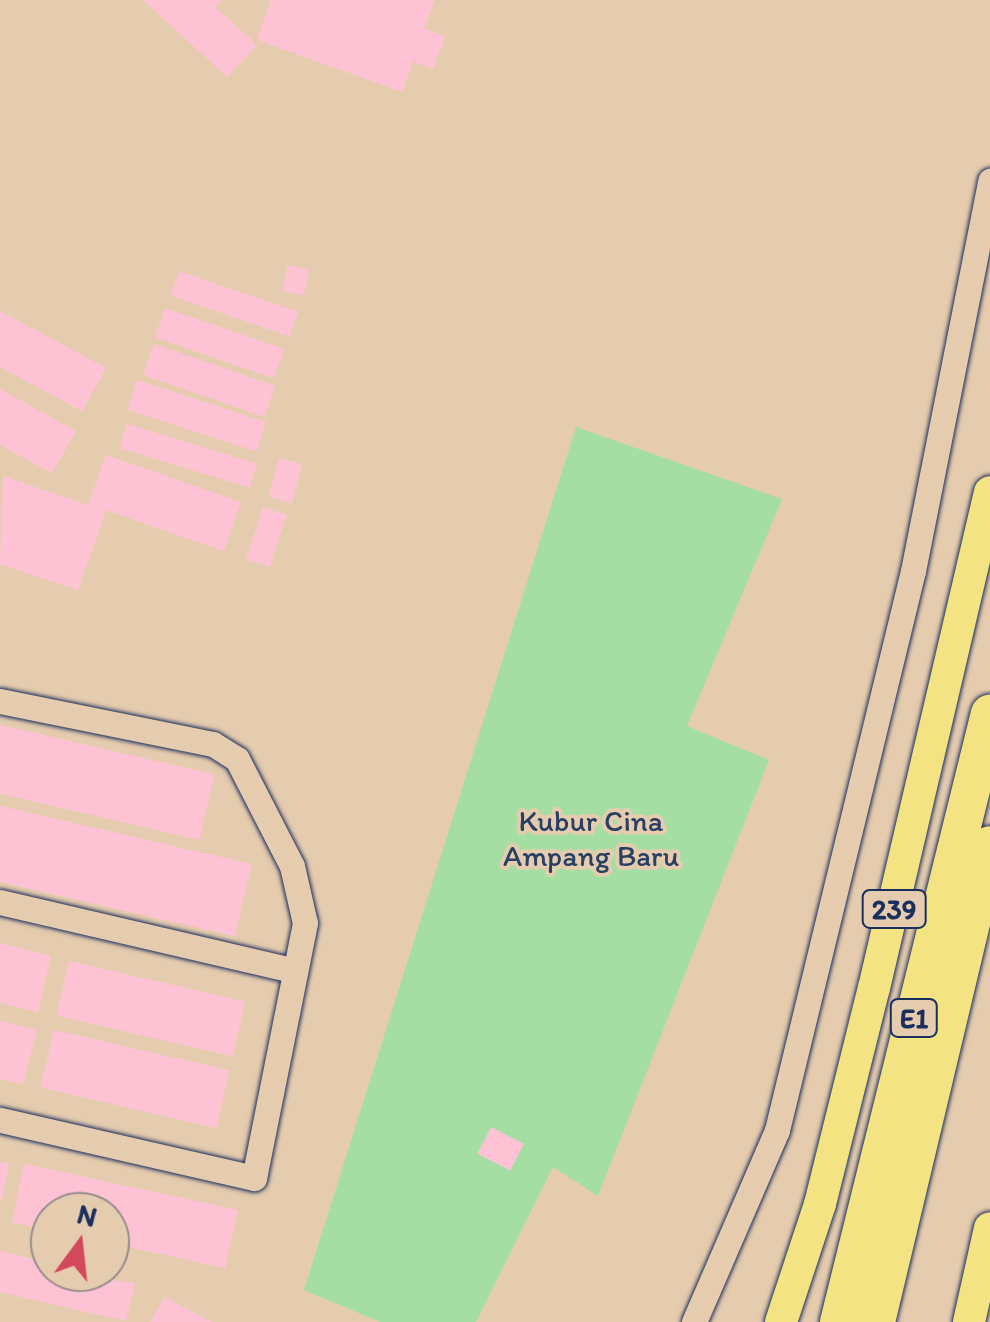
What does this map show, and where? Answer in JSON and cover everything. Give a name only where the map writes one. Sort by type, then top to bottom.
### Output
[{"type":"highway","name":"E1","points":[[839,1322],[990,713]]},
{"type":"highway","name":"E1","points":[[876,1322],[990,846]]},
{"type":"main road","name":"239","points":[[781,1322],[820,1204],[990,492]]},
{"type":"main road","points":[[968,1322],[990,1228]]},
{"type":"street","points":[[694,1322],[777,1130],[913,571],[990,180]]},
{"type":"street","points":[[0,701],[213,744],[236,760],[303,893],[305,922],[292,970],[254,1178],[0,1120]]},
{"type":"street","points":[[0,902],[292,970]]},
{"type":"green space","name":"Kubur Cina Ampang Baru","points":[[576,427],[782,499],[687,726],[769,760],[598,1196],[553,1167],[476,1322],[380,1322],[304,1290]]},
{"type":"building","points":[[143,0],[222,0],[215,7],[257,45],[227,77]]},
{"type":"building","points":[[271,0],[435,0],[424,29],[445,36],[433,69],[413,61],[402,92],[257,40]]},
{"type":"building","points":[[288,265],[309,270],[304,295],[282,290]]},
{"type":"building","points":[[179,271],[298,312],[290,337],[171,296]]},
{"type":"building","points":[[165,308],[284,349],[274,378],[155,337]]},
{"type":"building","points":[[0,311],[106,368],[82,411],[0,367]]},
{"type":"building","points":[[154,344],[275,386],[264,417],[143,375]]},
{"type":"building","points":[[137,380],[266,422],[257,452],[127,409]]},
{"type":"building","points":[[0,389],[76,431],[52,473],[0,445]]},
{"type":"building","points":[[127,424],[257,464],[250,488],[120,448]]},
{"type":"building","points":[[106,455],[241,502],[224,551],[106,510],[78,590],[0,564],[3,476],[88,505]]},
{"type":"building","points":[[279,458],[302,464],[292,503],[269,497]]},
{"type":"building","points":[[263,507],[287,515],[270,567],[246,559]]},
{"type":"building","points":[[0,725],[214,774],[199,840],[0,794]]},
{"type":"building","points":[[0,806],[251,864],[235,936],[0,882]]},
{"type":"building","points":[[0,943],[51,956],[38,1012],[0,1003]]},
{"type":"building","points":[[69,961],[245,1002],[233,1056],[56,1016]]},
{"type":"building","points":[[0,1021],[37,1030],[23,1084],[0,1079]]},
{"type":"building","points":[[54,1030],[229,1070],[216,1128],[41,1087]]},
{"type":"building","points":[[491,1127],[524,1144],[510,1171],[477,1154]]},
{"type":"building","points":[[0,1162],[9,1164],[2,1199],[0,1199]]},
{"type":"building","points":[[24,1164],[238,1210],[225,1268],[130,1247],[130,1192],[30,1192],[30,1226],[12,1222]]},
{"type":"building","points":[[0,1251],[30,1258],[30,1292],[130,1292],[130,1282],[135,1283],[126,1321],[0,1292]]},
{"type":"building","points":[[164,1297],[212,1322],[151,1322]]}]
